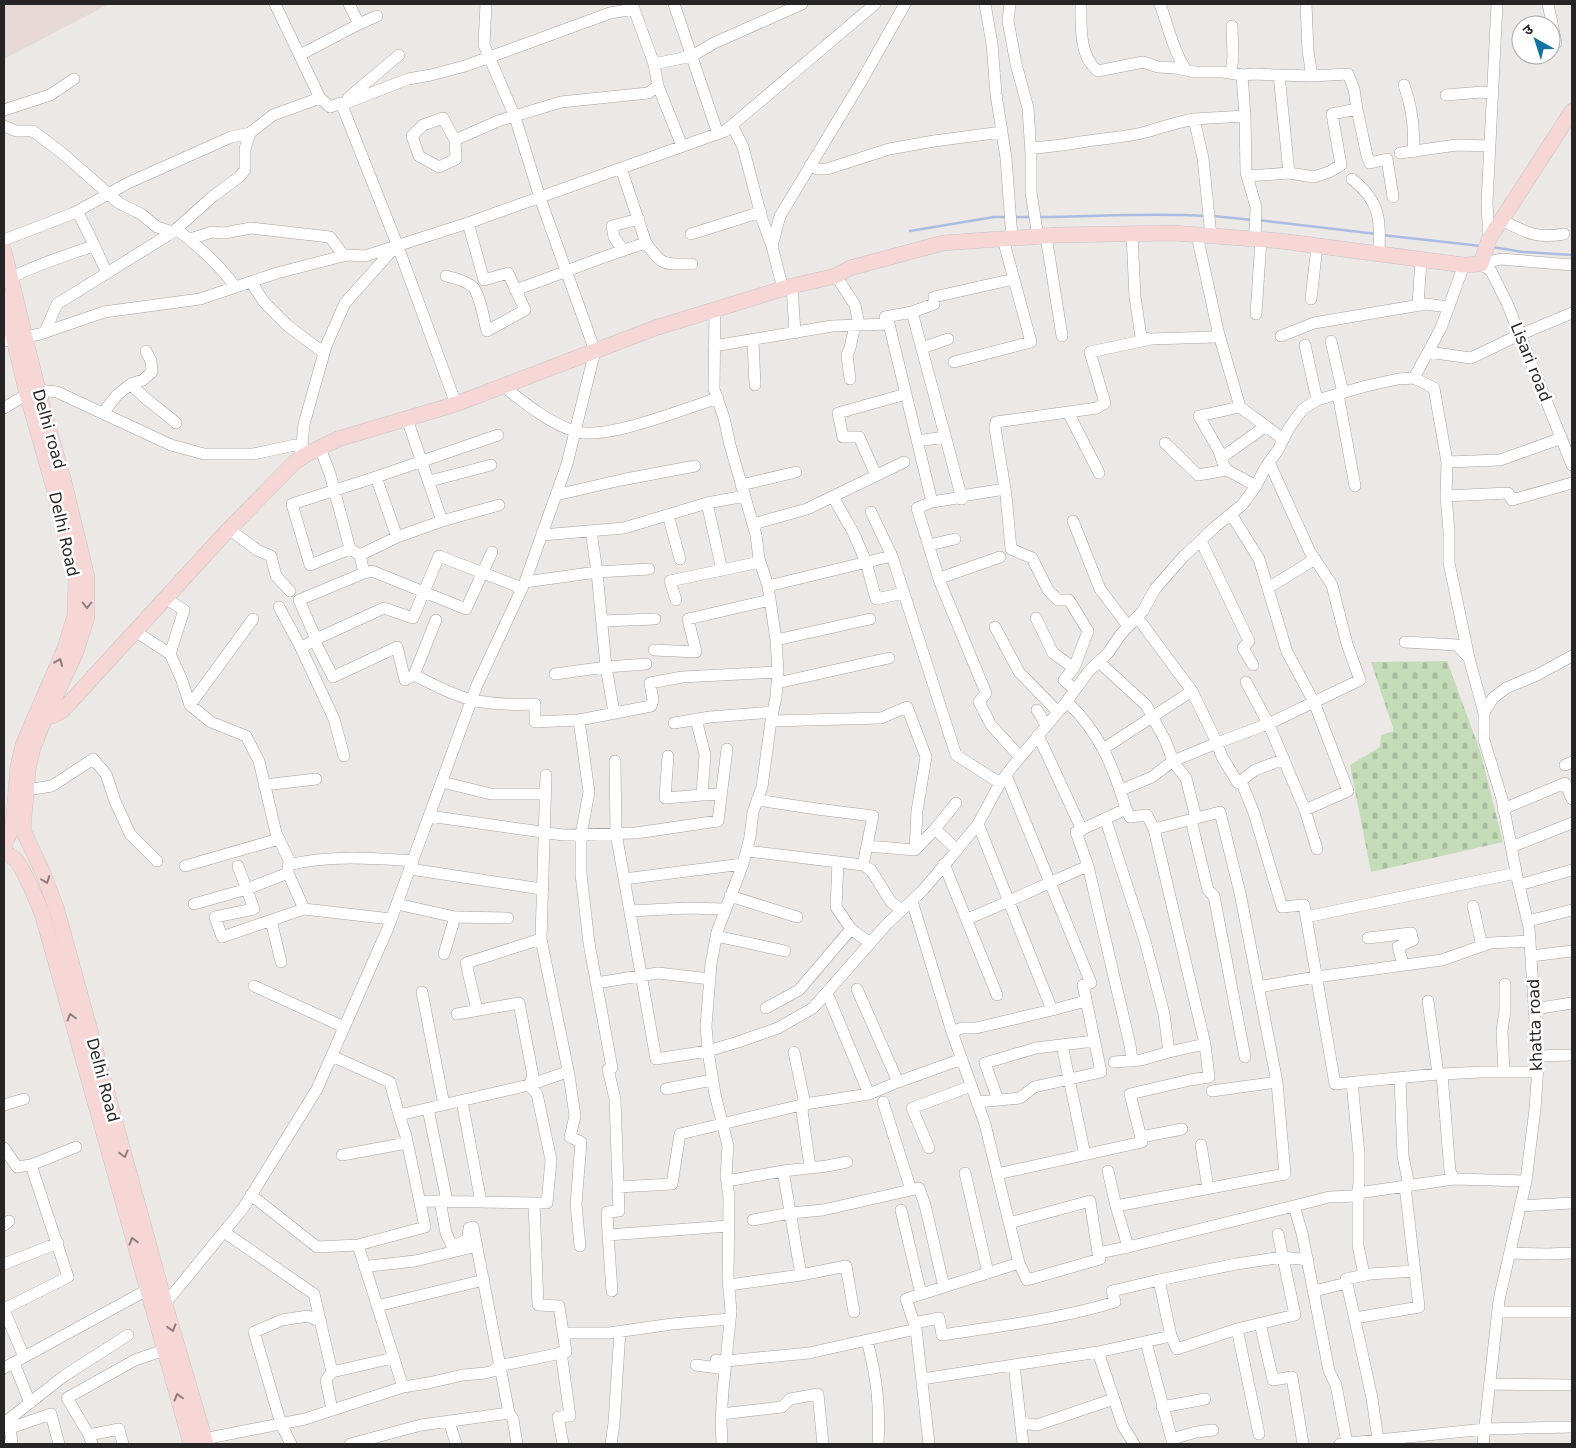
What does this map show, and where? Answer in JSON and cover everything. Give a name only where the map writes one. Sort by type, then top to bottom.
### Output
[{"type":"main road","points":[[41,716],[53,716],[62,711],[229,529],[296,462],[338,439],[456,404],[655,328],[787,287],[836,276],[850,268],[943,243],[1042,236],[1173,233],[1317,246],[1464,265],[1486,249],[1501,220],[1572,112]]},
{"type":"main road","points":[[4,252],[11,278],[14,339]]},
{"type":"main road","name":"Delhi Road","points":[[4,298],[14,339],[32,392],[76,579],[75,615],[50,696],[41,716],[23,745],[18,766],[7,845],[29,884],[42,913],[201,1443]]},
{"type":"main road","points":[[50,696],[73,699]]},
{"type":"main road","name":"Delhi Road","points":[[41,716],[26,790],[23,830],[43,873],[57,910],[131,1206],[147,1290],[159,1306],[164,1350],[201,1443]]},
{"type":"main road","points":[[7,845],[26,855],[31,850]]},
{"type":"street","points":[[275,4],[320,98],[330,107],[346,103],[408,79],[431,75],[489,57],[610,13],[634,9],[654,64],[658,86],[682,146]]},
{"type":"street","points":[[349,4],[359,24]]},
{"type":"street","points":[[159,1306],[224,1232],[251,1195],[317,1089],[397,904],[472,700],[523,585],[567,464],[595,351],[540,198],[515,117],[484,45],[486,4]]},
{"type":"street","points":[[674,4],[718,134]]},
{"type":"street","points":[[654,64],[692,56],[714,43],[802,4]]},
{"type":"street","points":[[14,339],[45,332],[104,312],[200,299],[251,282],[344,256],[365,256],[468,224],[718,134],[725,131],[875,4]]},
{"type":"street","points":[[772,246],[780,216],[861,82],[905,4]]},
{"type":"street","points":[[954,362],[1031,342],[1014,278],[1008,239],[1006,158],[996,94],[992,44],[985,4]]},
{"type":"street","points":[[1010,4],[1008,21],[1016,64],[1028,108],[1031,148],[1031,192],[1062,336]]},
{"type":"street","points":[[1081,4],[1082,44],[1094,68],[1098,71],[1143,62],[1195,72],[1312,76],[1348,74],[1354,89],[1367,156],[1370,163],[1388,159],[1393,197]]},
{"type":"street","points":[[1160,4],[1176,54],[1186,70]]},
{"type":"street","points":[[1306,4],[1308,51],[1312,76]]},
{"type":"street","points":[[1497,4],[1486,249],[1501,259],[1572,265]]},
{"type":"street","points":[[300,55],[377,16]]},
{"type":"street","points":[[1232,26],[1233,57],[1244,116],[1244,143],[1248,176],[1256,207],[1258,240],[1256,314]]},
{"type":"street","points":[[341,103],[399,55]]},
{"type":"street","points":[[1279,75],[1289,172]]},
{"type":"street","points":[[4,110],[50,94],[74,79]]},
{"type":"street","points":[[1404,85],[1412,107],[1414,152]]},
{"type":"street","points":[[455,140],[498,121],[562,102],[648,92],[658,86]]},
{"type":"street","points":[[1446,95],[1482,92],[1493,94]]},
{"type":"street","points":[[4,240],[77,212],[128,183],[231,137],[250,133],[274,115],[320,98]]},
{"type":"street","points":[[341,103],[456,404]]},
{"type":"street","points":[[1248,176],[1289,172],[1314,176],[1329,172],[1341,165],[1332,114],[1357,109]]},
{"type":"street","points":[[1031,148],[1065,146],[1145,132],[1194,118],[1244,116]]},
{"type":"street","points":[[443,118],[455,140],[456,159],[438,167],[419,156],[412,136],[423,125],[443,118]]},
{"type":"street","points":[[1194,118],[1203,158],[1204,236],[1218,331],[1240,407],[1283,440]]},
{"type":"street","points":[[732,125],[743,147],[761,212],[787,287],[795,333]]},
{"type":"street","points":[[4,126],[16,131],[33,131],[120,203],[141,214],[157,227],[175,230],[190,239],[227,275],[235,287]]},
{"type":"street","points":[[810,165],[817,169],[827,169],[889,149],[1002,132]]},
{"type":"street","points":[[45,332],[57,304],[175,230],[212,197],[239,177],[245,170],[245,149],[250,133]]},
{"type":"street","points":[[1400,153],[1457,145],[1490,146]]},
{"type":"street","points":[[621,168],[646,243],[656,257],[666,264],[692,264]]},
{"type":"street","points":[[1352,179],[1374,201],[1380,228],[1379,254]]},
{"type":"street","points":[[77,212],[87,227],[93,246],[107,273]]},
{"type":"street","points":[[691,234],[761,212]]},
{"type":"street","points":[[623,250],[614,236],[612,226],[639,219]]},
{"type":"street","points":[[1501,220],[1530,234],[1539,236],[1564,234]]},
{"type":"street","points":[[468,224],[484,280]]},
{"type":"street","points":[[190,239],[212,232],[224,233],[251,228],[271,230],[308,236],[330,237],[344,256]]},
{"type":"street","points":[[1132,234],[1135,297],[1141,337],[1151,339]]},
{"type":"street","points":[[515,290],[646,243]]},
{"type":"street","points":[[11,278],[53,259],[93,246]]},
{"type":"street","points":[[364,574],[360,555],[350,549],[330,474],[302,444],[304,424],[324,353],[345,303],[395,246]]},
{"type":"street","points":[[1311,299],[1317,246]]},
{"type":"street","name":"Lisari road","points":[[1486,249],[1491,271],[1507,303],[1572,465]]},
{"type":"street","points":[[1418,305],[1421,260]]},
{"type":"street","points":[[615,761],[616,834],[656,1059],[708,1051],[778,1028],[813,1008],[870,943],[923,890],[957,850],[978,824],[1003,779],[1067,702],[1089,671],[1108,653],[1128,626],[1143,611],[1155,589],[1184,557],[1242,505],[1256,486],[1289,428],[1303,409],[1317,400],[1340,393],[1383,381],[1414,378],[1441,328],[1464,265]]},
{"type":"street","points":[[446,276],[457,278],[473,288],[480,304],[487,330],[525,310],[508,273],[484,280],[473,288]]},
{"type":"street","points":[[836,276],[855,305],[857,325],[847,354],[850,379]]},
{"type":"street","points":[[932,502],[889,324],[885,317],[912,312],[934,304],[934,297],[1014,278]]},
{"type":"street","points":[[251,282],[264,302],[288,326],[324,353]]},
{"type":"street","points":[[1281,336],[1314,323],[1426,304],[1448,307]]},
{"type":"street","points":[[715,310],[714,389],[724,418],[753,524],[760,562],[768,586],[776,640],[778,678],[762,787],[753,812],[750,837],[743,864],[716,936],[706,1026],[712,1080],[728,1146],[726,1181],[729,1198],[729,1284],[731,1311],[722,1363],[722,1444]]},
{"type":"street","points":[[912,312],[961,496]]},
{"type":"street","points":[[1428,352],[1471,358],[1520,335],[1572,314]]},
{"type":"street","points":[[714,346],[753,341],[832,326],[889,324]]},
{"type":"street","points":[[1075,690],[1064,680],[1074,668],[1088,631],[1069,600],[1058,600],[1048,590],[1032,558],[1011,549],[995,428],[996,422],[1097,408],[1105,403],[1090,352],[1151,339],[1214,337],[1218,331]]},
{"type":"street","points":[[922,348],[948,339]]},
{"type":"street","points":[[753,341],[755,385]]},
{"type":"street","points":[[1331,341],[1355,486]]},
{"type":"street","points":[[1305,345],[1317,400]]},
{"type":"street","points":[[103,413],[117,395],[131,384],[143,380],[152,372],[151,362],[146,351]]},
{"type":"street","name":"khatta road","points":[[1414,378],[1434,388],[1447,462],[1446,496],[1449,563],[1469,658],[1484,713],[1484,740],[1504,808],[1517,879],[1528,921],[1532,956],[1537,1072],[1526,1181],[1498,1312],[1483,1444]]},
{"type":"street","points":[[131,384],[142,396],[176,424]]},
{"type":"street","points":[[503,386],[532,409],[575,432],[589,433],[617,431],[718,398]]},
{"type":"street","points":[[4,408],[32,392],[57,392],[170,445],[204,454],[253,454],[295,445],[310,453]]},
{"type":"street","points":[[876,475],[859,437],[843,437],[838,413],[906,394]]},
{"type":"street","points":[[1240,407],[1199,416],[1219,451],[1227,470],[1256,486]]},
{"type":"street","points":[[1068,412],[1099,473]]},
{"type":"street","points":[[407,419],[430,481],[442,521]]},
{"type":"street","points":[[1221,458],[1266,426]]},
{"type":"street","points":[[350,549],[310,565],[292,504],[498,435]]},
{"type":"street","points":[[917,441],[945,437]]},
{"type":"street","points":[[1447,462],[1500,460],[1562,438]]},
{"type":"street","points":[[1165,443],[1198,475],[1227,470]]},
{"type":"street","points":[[753,524],[807,510],[904,462]]},
{"type":"street","points":[[1121,790],[1152,777],[1173,761],[1268,724],[1360,680],[1347,644],[1332,584],[1310,552],[1269,462]]},
{"type":"street","points":[[430,481],[491,465]]},
{"type":"street","points":[[556,495],[695,466]]},
{"type":"street","points":[[542,535],[624,528],[707,503],[796,472]]},
{"type":"street","points":[[376,477],[398,537]]},
{"type":"street","points":[[1446,496],[1508,493],[1512,500],[1572,483]]},
{"type":"street","points":[[1004,489],[961,496],[962,499],[932,502],[917,508],[963,640],[986,693],[980,702],[991,725],[1020,757]]},
{"type":"street","points":[[834,496],[866,562],[876,599],[904,593]]},
{"type":"street","points":[[707,503],[722,570]]},
{"type":"street","points":[[360,555],[398,537],[442,521],[498,505]]},
{"type":"street","points":[[871,512],[892,556],[956,755],[1003,779],[1091,983],[1083,985],[1101,1072],[1034,1087],[1020,1098],[977,1102]]},
{"type":"street","points":[[1231,514],[1259,559],[1287,652],[1314,702],[1348,791],[1305,810]]},
{"type":"street","points":[[668,515],[680,559]]},
{"type":"street","points":[[1073,521],[1100,589],[1128,626]]},
{"type":"street","points":[[229,529],[257,550],[271,556],[276,576],[290,591]]},
{"type":"street","points":[[591,531],[606,667],[614,712]]},
{"type":"street","points":[[929,545],[955,539]]},
{"type":"street","points":[[1201,541],[1249,640],[1243,648],[1253,665]]},
{"type":"street","points":[[436,620],[414,675],[405,680],[397,646],[333,677],[299,600],[372,571],[466,609],[492,552]]},
{"type":"street","points":[[300,648],[315,639],[384,608],[413,618],[440,556],[484,573],[523,585],[596,572],[648,569]]},
{"type":"street","points":[[768,586],[892,556]]},
{"type":"street","points":[[940,578],[1000,557]]},
{"type":"street","points":[[1268,588],[1315,559]]},
{"type":"street","points":[[676,600],[670,581],[760,562]]},
{"type":"street","points":[[166,598],[184,610],[170,654]]},
{"type":"street","points":[[654,650],[696,652],[688,619],[770,600]]},
{"type":"street","points":[[279,607],[334,719],[344,756]]},
{"type":"street","points":[[1137,617],[1192,691],[1218,743],[1222,757],[1238,783],[1255,770],[1284,759]]},
{"type":"street","points":[[1036,618],[1053,653],[1074,668]]},
{"type":"street","points":[[190,705],[253,619]]},
{"type":"street","points":[[602,621],[655,619]]},
{"type":"street","points":[[776,640],[870,619]]},
{"type":"street","points":[[995,627],[1018,672],[1058,712]]},
{"type":"street","points":[[135,631],[170,654],[190,705],[211,722],[246,736],[259,761],[279,839],[289,860],[288,869],[304,909]]},
{"type":"street","points":[[1405,642],[1457,645],[1469,658]]},
{"type":"street","points":[[1484,713],[1494,698],[1506,688],[1537,675],[1572,656]]},
{"type":"street","points":[[414,675],[438,687],[472,700],[522,705],[535,704],[535,722],[579,720],[651,706],[653,700],[650,683],[682,677],[778,678],[889,658]]},
{"type":"street","points":[[1099,662],[1146,705],[1173,761],[1186,778],[1208,890],[1214,896],[1245,1057]]},
{"type":"street","points":[[555,674],[646,664]]},
{"type":"street","points":[[1246,682],[1284,759],[1305,810],[1317,849]]},
{"type":"street","points":[[1102,749],[1192,691]]},
{"type":"street","points":[[997,1174],[1142,1142],[1130,1094],[1209,1077],[1205,1044],[1154,829],[1147,815],[1130,817],[1116,776],[1102,749],[1083,716],[1067,702]]},
{"type":"street","points":[[674,723],[696,719],[772,717],[881,718],[907,707],[926,757],[917,811],[915,850]]},
{"type":"street","points":[[1037,710],[1046,725]]},
{"type":"street","points":[[696,719],[705,755],[702,795]]},
{"type":"street","points":[[579,720],[589,792],[581,835],[581,874],[589,943],[612,1068],[608,1069],[615,1099],[619,1211],[607,1212],[612,1291]]},
{"type":"street","points":[[1038,735],[1082,830]]},
{"type":"street","points":[[429,816],[564,835],[636,833],[718,822],[727,748]]},
{"type":"street","points":[[668,756],[665,798],[721,794]]},
{"type":"street","points":[[26,790],[52,786],[93,759],[106,774],[130,834],[157,861]]},
{"type":"street","points":[[546,776],[541,939],[575,1116],[570,1137],[581,1142],[576,1204],[580,1246]]},
{"type":"street","points":[[264,785],[316,779]]},
{"type":"street","points":[[1240,781],[1254,813],[1282,907],[1304,904],[1335,1084],[1440,1074],[1537,1072]]},
{"type":"street","points":[[442,782],[491,794],[546,794]]},
{"type":"street","points":[[1504,808],[1565,783],[1572,799]]},
{"type":"street","points":[[758,800],[818,810],[873,816],[863,865]]},
{"type":"street","points":[[915,850],[956,803]]},
{"type":"street","points":[[1126,809],[1076,832],[1088,866],[1132,1060]]},
{"type":"street","points":[[1116,1206],[1284,1174],[1277,1082],[1240,893],[1220,812],[1154,829]]},
{"type":"street","points":[[1511,847],[1572,823]]},
{"type":"street","points":[[978,824],[1052,1010]]},
{"type":"street","points":[[1107,824],[1147,950],[1164,1014],[1169,1052]]},
{"type":"street","points":[[935,829],[957,850]]},
{"type":"street","points":[[185,866],[279,839]]},
{"type":"street","points":[[866,846],[915,850]]},
{"type":"street","points":[[746,851],[863,865],[871,870],[891,902],[902,910]]},
{"type":"street","points":[[194,904],[247,889],[310,860],[368,858],[543,891]]},
{"type":"street","points":[[838,862],[836,908],[850,929],[870,943]]},
{"type":"street","points":[[624,879],[743,864]]},
{"type":"street","points":[[944,864],[997,995]]},
{"type":"street","points":[[238,866],[254,909],[215,917],[222,937],[304,909],[391,919]]},
{"type":"street","points":[[967,919],[1088,866]]},
{"type":"street","points":[[1306,917],[1572,870]]},
{"type":"street","points":[[730,896],[797,917]]},
{"type":"street","points":[[912,901],[952,1032],[984,1124],[1019,1263],[1027,1280],[1100,1259],[1090,1201],[1009,1223]]},
{"type":"street","points":[[397,904],[454,917],[508,918]]},
{"type":"street","points":[[1473,906],[1482,946]]},
{"type":"street","points":[[630,911],[725,908]]},
{"type":"street","points":[[1528,921],[1572,910]]},
{"type":"street","points":[[444,954],[454,917]]},
{"type":"street","points":[[271,920],[281,962]]},
{"type":"street","points":[[766,1008],[800,990],[850,929]]},
{"type":"street","points":[[1368,938],[1411,932],[1413,940],[1398,947],[1403,964]]},
{"type":"street","points":[[716,936],[785,951]]},
{"type":"street","points":[[477,1010],[466,964],[541,939]]},
{"type":"street","points":[[1258,987],[1403,964],[1442,960],[1490,943],[1530,941]]},
{"type":"street","points":[[1532,956],[1572,951]]},
{"type":"street","points":[[596,983],[658,973],[710,979]]},
{"type":"street","points":[[1504,1072],[1502,1031],[1505,1010],[1505,984]]},
{"type":"street","points":[[254,986],[344,1027]]},
{"type":"street","points":[[857,989],[898,1082]]},
{"type":"street","points":[[422,992],[444,1105]]},
{"type":"street","points":[[827,993],[869,1094]]},
{"type":"street","points":[[952,1032],[962,1028],[976,1028],[1086,1001]]},
{"type":"street","points":[[1428,1001],[1440,1074],[1450,1171],[1454,1179]]},
{"type":"street","points":[[457,1014],[519,1003],[533,1076],[529,1085]]},
{"type":"street","points":[[1534,1009],[1572,1003]]},
{"type":"street","points":[[998,1100],[985,1063],[1036,1048],[1094,1041]]},
{"type":"street","points":[[1114,1062],[1141,1060],[1205,1044]]},
{"type":"street","points":[[1062,1045],[1085,1155]]},
{"type":"street","points":[[794,1052],[805,1104],[802,1111],[810,1167]]},
{"type":"street","points":[[1537,1056],[1572,1055]]},
{"type":"street","points":[[251,1195],[317,1247],[358,1245],[426,1227],[407,1144],[390,1082],[332,1056]]},
{"type":"street","points":[[618,1187],[672,1184],[680,1134],[805,1104],[869,1094],[962,1058]]},
{"type":"street","points":[[399,1115],[529,1085],[567,1072]]},
{"type":"street","points":[[1355,1318],[1419,1307],[1403,1156],[1400,1078]]},
{"type":"street","points":[[666,1089],[712,1080]]},
{"type":"street","points":[[1212,1091],[1277,1082]]},
{"type":"street","points":[[1352,1082],[1358,1154],[1358,1245],[1364,1275]]},
{"type":"street","points":[[420,1201],[547,1203],[551,1160],[537,1094],[529,1085]]},
{"type":"street","points":[[929,1148],[912,1108],[971,1086]]},
{"type":"street","points":[[4,1105],[24,1099]]},
{"type":"street","points":[[462,1101],[481,1202]]},
{"type":"street","points":[[883,1102],[911,1190]]},
{"type":"street","points":[[428,1109],[444,1201],[446,1233],[451,1244],[458,1244],[468,1239],[469,1228],[473,1227],[499,1366],[509,1413],[513,1419],[516,1444]]},
{"type":"street","points":[[1141,1137],[1182,1129]]},
{"type":"street","points":[[342,1155],[407,1144]]},
{"type":"street","points":[[1201,1145],[1208,1188]]},
{"type":"street","points":[[4,1148],[17,1167],[31,1165],[76,1147]]},
{"type":"street","points":[[726,1181],[847,1162]]},
{"type":"street","points":[[30,1403],[14,1362],[4,1310],[68,1277],[31,1165]]},
{"type":"street","points":[[783,1171],[801,1275]]},
{"type":"street","points":[[1108,1171],[1128,1246]]},
{"type":"street","points":[[964,1173],[988,1273]]},
{"type":"street","points":[[1098,1253],[1329,1197],[1357,1196],[1358,1193],[1454,1179],[1526,1181]]},
{"type":"street","points":[[753,1220],[790,1213],[823,1210],[919,1188],[925,1205],[944,1287]]},
{"type":"street","points":[[201,1443],[305,1419],[403,1387],[463,1375],[485,1373],[493,1371],[499,1366],[566,1352],[559,1306],[538,1305],[534,1203]]},
{"type":"street","points":[[1521,1206],[1572,1203]]},
{"type":"street","points":[[1294,1206],[1308,1260],[1327,1363],[1336,1385],[1343,1444],[1381,1442],[1484,1429],[1572,1427]]},
{"type":"street","points":[[901,1210],[921,1294]]},
{"type":"street","points":[[608,1235],[728,1226]]},
{"type":"street","points":[[224,1232],[314,1294],[332,1372]]},
{"type":"street","points":[[1159,1280],[1171,1336],[1177,1349],[1237,1329],[1295,1315],[1278,1234]]},
{"type":"street","points":[[4,1264],[58,1243]]},
{"type":"street","points":[[358,1245],[403,1387]]},
{"type":"street","points":[[365,1268],[415,1261],[477,1246]]},
{"type":"street","points":[[1510,1253],[1572,1253]]},
{"type":"street","points":[[696,1365],[810,1353],[867,1340],[939,1318],[942,1335],[1019,1324],[1089,1310],[1116,1302],[1112,1291],[1159,1280],[1236,1264],[1283,1257],[1308,1260]]},
{"type":"street","points":[[929,1444],[915,1326],[906,1299],[1019,1263]]},
{"type":"street","points":[[729,1284],[801,1275],[846,1266],[854,1312]]},
{"type":"street","points":[[1381,1442],[1346,1279],[1364,1275],[1414,1271]]},
{"type":"street","points":[[377,1306],[484,1280]]},
{"type":"street","points":[[1314,1291],[1347,1283]]},
{"type":"street","points":[[14,1362],[147,1290]]},
{"type":"street","points":[[1498,1312],[1572,1312]]},
{"type":"street","points":[[290,1444],[281,1424],[254,1332],[282,1320],[308,1316],[320,1322]]},
{"type":"street","points":[[563,1333],[620,1331],[730,1319]]},
{"type":"street","points":[[1260,1323],[1273,1380],[1292,1377],[1303,1444]]},
{"type":"street","points":[[1237,1329],[1259,1434]]},
{"type":"street","points":[[611,1444],[620,1331]]},
{"type":"street","points":[[4,1422],[100,1352],[128,1335]]},
{"type":"street","points":[[922,1379],[1098,1352],[1171,1336]]},
{"type":"street","points":[[867,1340],[877,1384],[879,1412],[878,1444]]},
{"type":"street","points":[[1146,1342],[1173,1442],[1196,1432],[1213,1430]]},
{"type":"street","points":[[123,1444],[119,1428],[90,1440],[68,1398],[135,1360],[164,1350]]},
{"type":"street","points":[[562,1352],[570,1416],[558,1417],[563,1444]]},
{"type":"street","points":[[1098,1352],[1123,1426],[1134,1444]]},
{"type":"street","points":[[332,1410],[326,1380],[332,1372],[393,1358]]},
{"type":"street","points":[[1014,1366],[1023,1444]]},
{"type":"street","points":[[1490,1384],[1572,1385]]},
{"type":"street","points":[[721,1414],[782,1407],[790,1399],[818,1394],[823,1444]]},
{"type":"street","points":[[1162,1407],[1205,1399]]},
{"type":"street","points":[[1021,1423],[1037,1425],[1108,1401]]},
{"type":"street","points":[[350,1444],[380,1440],[421,1425],[509,1413]]},
{"type":"street","points":[[8,1444],[12,1443],[10,1428],[51,1414],[59,1444]]},
{"type":"street","points":[[449,1421],[456,1444]]},
{"type":"shaded area","points":[[4,4],[109,4],[4,59]]},
{"type":"green space","points":[[1447,661],[1480,751],[1503,842],[1371,872],[1350,765],[1380,747],[1381,735],[1394,731],[1371,662]]},
{"type":"waterway","points":[[1039,217],[1205,216]]},
{"type":"waterway","points":[[1213,216],[1253,220]]},
{"type":"waterway","points":[[910,231],[994,217],[1008,217]]},
{"type":"waterway","points":[[1014,217],[1031,217]]},
{"type":"waterway","points":[[1258,220],[1377,234]]},
{"type":"waterway","points":[[1382,235],[1481,246]]},
{"type":"waterway","points":[[1492,247],[1523,252],[1572,255]]}]
